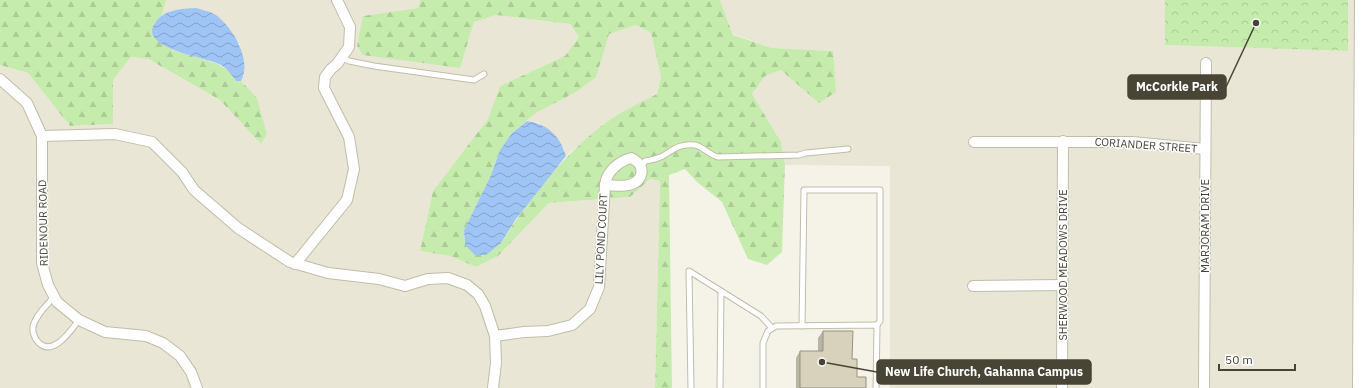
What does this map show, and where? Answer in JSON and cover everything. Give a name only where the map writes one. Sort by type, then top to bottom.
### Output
[{"type":"street","points":[[295,264],[347,200],[354,169],[349,137],[324,88],[325,77],[349,47],[350,27],[337,0]]},
{"type":"street","points":[[1358,388],[1360,0]]},
{"type":"street","name":"MARJORAM DRIVE","points":[[1204,388],[1206,63]]},
{"type":"street","name":"RIDENOUR ROAD","points":[[0,79],[27,103],[42,136],[42,263],[48,285],[54,297],[62,306],[79,320],[105,332],[146,336],[163,343],[180,356],[191,372],[197,388]]},
{"type":"street","points":[[42,136],[115,134],[152,142],[182,172],[194,190],[238,228],[295,264],[328,273],[379,279],[405,286],[428,279],[448,278],[467,285],[478,294],[485,306],[495,336],[496,363],[493,388]]},
{"type":"street","name":"SHERWOOD MEADOWS DRIVE","points":[[1062,388],[1063,141]]},
{"type":"street","name":"CORIANDER STREET","points":[[974,142],[1132,142],[1206,149]]},
{"type":"street","name":"LILY POND COURT","points":[[495,336],[524,332],[548,331],[572,325],[590,309],[599,287],[605,178],[609,172],[624,160],[631,158],[637,161],[641,167],[642,174],[638,180],[629,185],[605,185]]},
{"type":"street","points":[[973,286],[1063,285]]},
{"type":"lane","points":[[342,57],[349,61],[374,66],[474,80],[484,74]]},
{"type":"lane","points":[[641,167],[644,161],[656,159],[682,145],[696,145],[712,156],[718,157],[799,155],[848,149]]},
{"type":"lane","points":[[802,326],[804,190],[880,190],[880,321],[876,325],[876,388]]},
{"type":"lane","points":[[691,388],[689,271],[761,316],[772,328]]},
{"type":"lane","points":[[720,388],[721,291]]},
{"type":"lane","points":[[54,297],[37,318],[33,328],[34,336],[38,343],[45,346],[58,343],[63,340],[79,320]]},
{"type":"lane","points":[[762,388],[763,343],[768,331],[772,328],[776,326],[876,325]]},
{"type":"shaded area","points":[[166,0],[420,0],[418,8],[363,16],[460,67],[474,22],[496,15],[570,24],[579,37],[565,56],[500,86],[488,119],[433,191],[420,251],[450,256],[476,267],[498,256],[549,203],[630,197],[650,179],[660,181],[655,388],[0,388],[0,65],[28,73],[70,126],[113,124],[113,80],[131,57],[147,59],[220,100],[261,144],[257,99],[241,81],[244,75],[240,44],[175,10],[162,15]]},
{"type":"shaded area","points":[[720,0],[1165,0],[1165,45],[1347,51],[1348,0],[1363,0],[1363,388],[890,388],[890,166],[785,165],[781,142],[752,94],[765,76],[833,51],[772,48],[733,34]]},
{"type":"shaded area","points":[[636,25],[651,33],[661,77],[657,94],[605,123],[566,156],[564,148],[538,122],[527,121],[536,113],[576,92],[595,77],[608,34]]},
{"type":"green space","points":[[0,0],[166,0],[162,15],[154,24],[172,50],[218,64],[229,71],[236,81],[241,81],[257,98],[267,134],[261,144],[220,100],[148,59],[131,57],[113,80],[113,124],[70,126],[28,73],[0,65]]},
{"type":"green space","points":[[420,0],[720,0],[733,35],[772,48],[833,51],[836,92],[819,103],[781,70],[765,76],[752,94],[781,142],[785,165],[782,252],[767,265],[748,259],[722,202],[697,182],[685,169],[669,175],[672,388],[655,388],[660,181],[650,179],[630,197],[549,203],[498,256],[476,267],[450,256],[420,251],[433,191],[488,119],[500,86],[565,56],[579,37],[570,24],[496,15],[474,22],[460,68],[363,55],[357,46],[363,16],[418,8]],"holes":[[[636,25],[651,33],[661,77],[657,94],[604,124],[574,150],[535,194],[501,243],[465,245],[464,230],[491,175],[500,150],[512,133],[536,113],[576,92],[596,77],[609,34]]]},
{"type":"green space","points":[[1165,0],[1348,0],[1348,51],[1165,45]]},
{"type":"water","points":[[196,8],[214,14],[228,26],[234,35],[239,44],[244,64],[244,73],[241,81],[236,81],[227,69],[219,64],[176,51],[156,39],[152,32],[155,23],[159,18],[168,12]]},
{"type":"water","points":[[527,121],[541,125],[552,132],[557,137],[566,156],[516,219],[501,243],[486,255],[475,255],[465,245],[464,230],[491,175],[500,150],[512,133]]},
{"type":"building","points":[[823,331],[853,331],[852,359],[857,359],[857,377],[866,377],[866,388],[800,388],[800,351],[823,351]]},
{"type":"place","name":"McCorkle Park","points":[[1256,23]]},
{"type":"place","name":"New Life Church, Gahanna Campus","points":[[822,362]]}]
